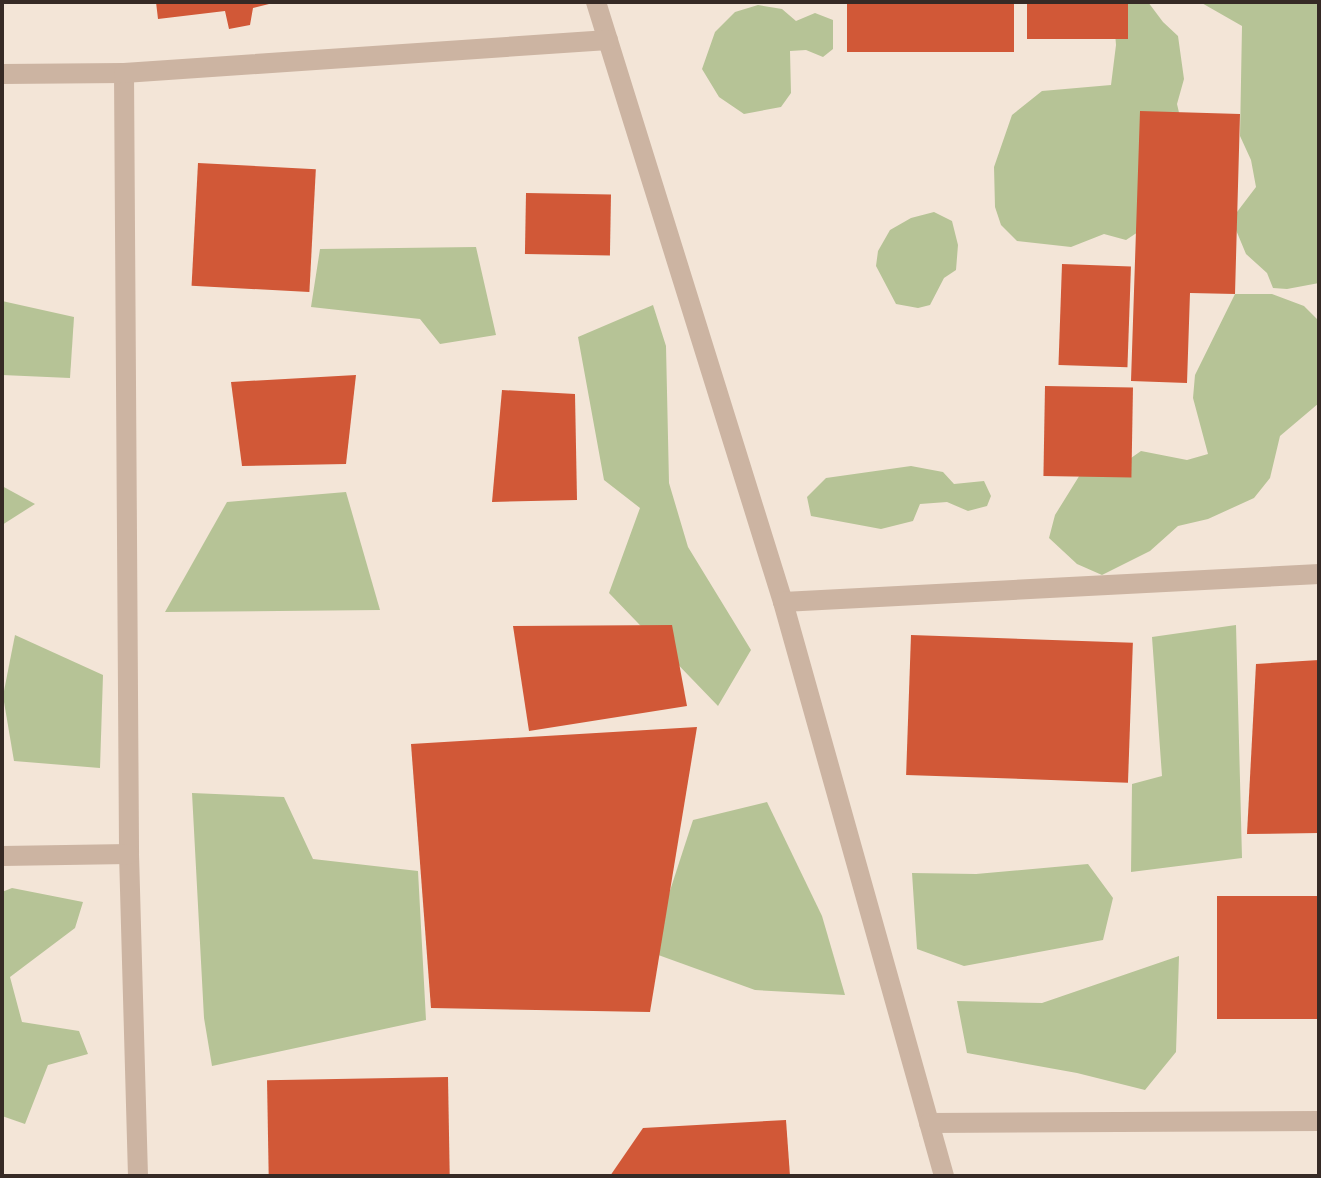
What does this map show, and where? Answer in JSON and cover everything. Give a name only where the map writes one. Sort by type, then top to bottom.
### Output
[{"type":"street","points":[[596,2],[783,602],[944,1176]]},
{"type":"street","points":[[2,74],[124,73],[608,40]]},
{"type":"street","points":[[124,73],[129,854],[138,1176]]},
{"type":"street","points":[[783,602],[1319,574]]},
{"type":"street","points":[[2,856],[129,854]]},
{"type":"street","points":[[929,1123],[1319,1121]]},
{"type":"green space","points":[[1121,2],[1148,2],[1178,36],[1184,79],[1177,104],[1184,134],[1147,226],[1126,240],[1104,234],[1071,247],[1017,241],[1001,225],[995,207],[994,167],[1012,115],[1042,91],[1111,85],[1116,45],[1114,20]]},
{"type":"green space","points":[[1200,2],[1319,2],[1319,283],[1287,289],[1273,288],[1267,273],[1246,254],[1236,230],[1237,212],[1256,187],[1251,160],[1240,136],[1242,26]]},
{"type":"green space","points":[[758,5],[782,9],[796,21],[815,13],[833,20],[833,49],[823,57],[806,50],[790,51],[791,93],[781,107],[744,114],[719,97],[702,69],[715,32],[735,12]]},
{"type":"green space","points":[[934,212],[952,221],[958,245],[956,270],[944,278],[930,305],[918,308],[896,304],[876,266],[878,251],[890,230],[911,218]]},
{"type":"green space","points":[[476,247],[496,335],[440,344],[420,319],[311,307],[320,249]]},
{"type":"green space","points":[[1235,294],[1272,294],[1304,306],[1319,321],[1319,403],[1280,436],[1270,478],[1254,498],[1208,519],[1178,526],[1150,551],[1102,575],[1077,564],[1049,538],[1055,515],[1086,465],[1131,458],[1141,451],[1187,460],[1208,454],[1193,398],[1195,375]]},
{"type":"green space","points":[[2,301],[74,317],[70,378],[2,375]]},
{"type":"green space","points":[[653,305],[666,346],[669,483],[688,547],[751,650],[718,706],[609,593],[640,508],[604,480],[578,337]]},
{"type":"green space","points":[[911,466],[943,472],[954,484],[984,481],[991,496],[987,506],[968,511],[947,502],[920,504],[913,521],[881,529],[811,516],[807,497],[826,478]]},
{"type":"green space","points":[[2,486],[35,504],[2,525]]},
{"type":"green space","points":[[346,492],[380,610],[165,612],[227,502]]},
{"type":"green space","points":[[1236,625],[1242,858],[1131,872],[1132,784],[1162,776],[1152,637]]},
{"type":"green space","points":[[15,635],[103,675],[100,768],[14,761],[3,696]]},
{"type":"green space","points":[[192,793],[284,797],[313,859],[418,871],[426,1020],[212,1066],[204,1018]]},
{"type":"green space","points":[[767,802],[822,916],[845,995],[755,990],[650,952],[693,820]]},
{"type":"green space","points":[[1088,864],[1113,898],[1103,940],[964,966],[917,949],[912,873],[976,874]]},
{"type":"green space","points":[[12,888],[83,902],[75,928],[10,977],[22,1022],[79,1031],[88,1054],[48,1065],[25,1124],[2,1116],[2,892]]},
{"type":"green space","points":[[1179,956],[1176,1052],[1145,1090],[1077,1073],[967,1053],[957,1001],[1042,1003]]},
{"type":"building","points":[[156,2],[273,3],[253,8],[250,25],[229,29],[225,11],[158,19]]},
{"type":"building","points":[[847,2],[1014,2],[1014,52],[847,52]]},
{"type":"building","points":[[1027,2],[1128,2],[1128,39],[1027,39]]},
{"type":"building","points":[[1140,111],[1240,114],[1235,294],[1190,293],[1187,383],[1131,381]]},
{"type":"building","points":[[198,163],[316,169],[309,292],[192,286]]},
{"type":"building","points":[[526,193],[611,194],[610,255],[525,254]]},
{"type":"building","points":[[1062,264],[1131,266],[1127,367],[1058,365]]},
{"type":"building","points":[[356,375],[346,464],[242,466],[231,382]]},
{"type":"building","points":[[1045,386],[1133,388],[1131,478],[1043,476]]},
{"type":"building","points":[[502,390],[575,394],[577,500],[492,502]]},
{"type":"building","points":[[672,625],[687,706],[529,731],[513,626]]},
{"type":"building","points":[[911,635],[1133,643],[1128,783],[906,775]]},
{"type":"building","points":[[1319,660],[1319,833],[1247,834],[1256,664]]},
{"type":"building","points":[[697,727],[650,1012],[431,1008],[411,744]]},
{"type":"building","points":[[1217,896],[1319,896],[1319,1019],[1217,1019]]},
{"type":"building","points":[[448,1077],[450,1176],[269,1176],[267,1080]]},
{"type":"building","points":[[786,1120],[790,1176],[610,1176],[643,1128]]}]
